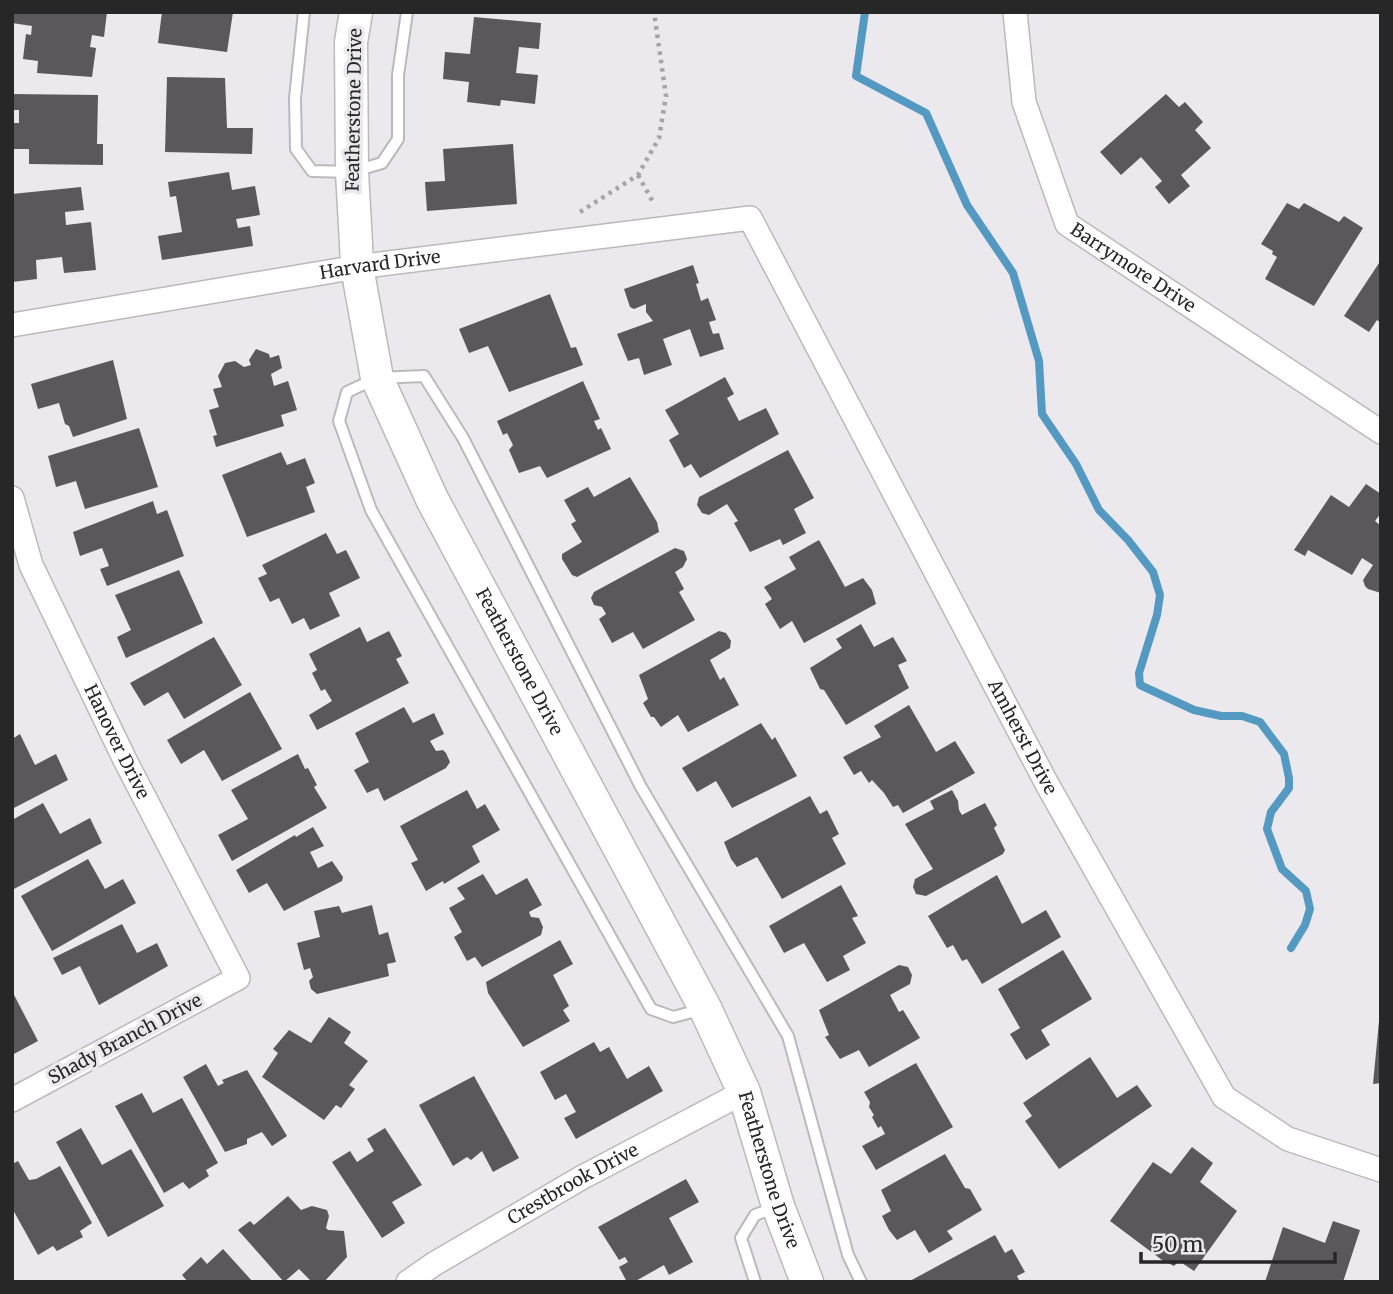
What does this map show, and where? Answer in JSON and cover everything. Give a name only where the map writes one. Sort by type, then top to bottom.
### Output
[{"type":"street","name":"Featherstone Drive","points":[[356,12],[351,42],[352,172],[357,267],[377,378],[432,499],[705,1008],[744,1092],[778,1206],[807,1282]]},
{"type":"street","name":"Barrymore Drive","points":[[1015,12],[1024,102],[1067,223],[1381,432]]},
{"type":"street","name":"Harvard Drive","points":[[12,325],[357,267],[750,218]]},
{"type":"street","name":"Amherst Drive","points":[[750,218],[1046,784],[1224,1097],[1288,1139],[1381,1170]]},
{"type":"street","name":"Hanover Drive","points":[[12,498],[31,565],[125,760],[238,978]]},
{"type":"street","name":"Shady Branch Drive","points":[[12,1100],[238,978]]},
{"type":"street","name":"Crestbrook Drive","points":[[408,1282],[581,1178],[744,1092]]},
{"type":"lane","points":[[304,12],[295,98],[296,149],[312,171],[352,172],[382,163],[398,139],[398,75],[407,12]]},
{"type":"lane","points":[[705,1008],[673,1017],[651,1009],[371,510],[339,421],[347,392],[377,378],[424,376],[463,438],[640,787],[788,1036],[848,1255],[860,1282]]},
{"type":"lane","points":[[755,1282],[741,1238],[755,1215],[778,1206]]},
{"type":"path","points":[[580,212],[638,175],[659,138],[666,96],[654,12]]},
{"type":"path","points":[[638,175],[653,202]]},
{"type":"building","points":[[12,12],[107,12],[104,37],[92,35],[90,47],[96,48],[92,77],[37,73],[38,61],[23,59],[26,34],[31,35],[32,26],[12,23]]},
{"type":"building","points":[[162,12],[233,12],[227,52],[158,43]]},
{"type":"building","points":[[474,17],[541,23],[539,49],[519,47],[516,73],[538,75],[535,104],[501,100],[500,106],[467,102],[469,82],[443,79],[445,52],[470,54]]},
{"type":"building","points":[[167,77],[225,78],[227,128],[253,128],[252,154],[165,152]]},
{"type":"building","points":[[12,94],[98,95],[97,144],[103,144],[103,165],[29,164],[29,149],[12,149],[12,123],[19,123],[19,110],[12,110]]},
{"type":"building","points":[[1166,94],[1179,107],[1185,102],[1203,122],[1195,130],[1211,148],[1181,175],[1190,186],[1169,204],[1155,187],[1162,181],[1141,157],[1121,175],[1100,152]]},
{"type":"building","points":[[513,144],[517,204],[427,211],[425,182],[445,181],[443,149]]},
{"type":"building","points":[[229,172],[232,190],[255,186],[260,215],[236,219],[238,228],[250,226],[253,246],[162,260],[158,236],[182,232],[176,196],[170,197],[168,182]]},
{"type":"building","points":[[81,187],[84,210],[65,212],[66,225],[91,222],[96,270],[64,273],[62,257],[36,260],[37,279],[12,282],[12,194]]},
{"type":"building","points":[[1287,203],[1299,209],[1304,203],[1339,222],[1344,216],[1363,228],[1314,306],[1265,279],[1277,257],[1272,254],[1273,251],[1261,244]]},
{"type":"building","points":[[1381,260],[1381,323],[1377,320],[1369,332],[1344,316]]},
{"type":"building","points":[[693,265],[701,301],[708,298],[716,320],[709,322],[713,334],[719,333],[724,349],[700,357],[690,329],[663,339],[672,365],[644,375],[639,358],[628,361],[617,334],[653,321],[646,312],[646,304],[634,309],[630,307],[624,289]]},
{"type":"building","points":[[550,294],[571,348],[576,347],[583,365],[509,392],[488,346],[469,353],[459,329]]},
{"type":"building","points":[[256,349],[269,354],[270,358],[279,355],[282,368],[271,374],[274,386],[288,381],[297,410],[281,415],[284,426],[216,447],[213,436],[217,435],[209,410],[219,407],[213,389],[222,387],[218,376],[225,363],[235,361],[244,367],[251,365],[249,360]]},
{"type":"building","points":[[113,360],[127,419],[73,437],[69,426],[65,424],[59,403],[38,409],[31,384]]},
{"type":"building","points":[[725,377],[734,394],[727,398],[739,421],[766,408],[779,434],[700,478],[691,464],[684,468],[669,440],[679,434],[665,410]]},
{"type":"building","points":[[583,381],[600,419],[594,421],[598,430],[601,428],[611,449],[547,478],[540,466],[519,473],[509,450],[513,445],[507,433],[503,435],[497,421]]},
{"type":"building","points":[[139,428],[158,487],[85,509],[76,481],[56,487],[48,456]]},
{"type":"building","points":[[788,450],[814,498],[794,509],[806,533],[783,545],[780,539],[750,552],[734,523],[738,521],[727,504],[709,515],[702,513],[697,505],[699,497]]},
{"type":"building","points":[[281,452],[287,465],[305,458],[315,483],[306,487],[315,512],[247,537],[222,475]]},
{"type":"building","points":[[630,477],[657,522],[659,532],[577,577],[572,575],[562,559],[562,554],[582,542],[571,524],[576,521],[564,500],[588,487],[594,497]]},
{"type":"building","points":[[1366,484],[1381,494],[1381,513],[1375,521],[1381,526],[1381,593],[1365,586],[1363,580],[1373,565],[1362,558],[1352,575],[1308,550],[1305,556],[1294,550],[1331,495],[1349,507]]},
{"type":"building","points":[[153,501],[157,514],[167,510],[184,556],[107,586],[100,569],[109,566],[102,548],[80,556],[73,532]]},
{"type":"building","points":[[326,533],[337,554],[346,550],[360,578],[329,593],[340,616],[310,630],[304,618],[292,624],[279,598],[270,602],[258,578],[267,574],[262,565]]},
{"type":"building","points":[[819,540],[845,587],[863,578],[872,590],[876,604],[804,643],[792,621],[780,629],[765,604],[772,599],[764,587],[796,569],[789,557]]},
{"type":"building","points":[[675,548],[684,551],[687,559],[683,567],[675,572],[684,589],[679,592],[695,620],[643,649],[633,632],[612,643],[599,619],[606,614],[602,607],[594,605],[591,598],[594,592]]},
{"type":"building","points":[[179,570],[203,623],[126,658],[117,637],[131,630],[115,595]]},
{"type":"building","points":[[861,624],[874,647],[893,637],[907,661],[898,665],[909,688],[846,725],[824,690],[820,689],[810,668],[842,648],[836,639]]},
{"type":"building","points":[[360,627],[367,642],[389,631],[402,656],[396,659],[409,683],[317,730],[309,715],[332,701],[325,689],[321,691],[312,673],[317,670],[309,654]]},
{"type":"building","points":[[719,631],[726,633],[731,641],[730,648],[710,660],[720,680],[724,677],[739,705],[688,732],[678,715],[661,727],[643,703],[648,699],[639,675]]},
{"type":"building","points":[[214,637],[242,685],[184,719],[168,692],[144,706],[130,683]]},
{"type":"building","points":[[250,692],[282,749],[222,781],[204,750],[181,764],[167,740]]},
{"type":"building","points":[[909,705],[936,752],[955,741],[975,773],[903,813],[898,805],[893,807],[872,780],[869,783],[861,771],[854,775],[843,757],[881,737],[874,726]]},
{"type":"building","points":[[404,707],[413,723],[434,713],[444,734],[430,741],[436,751],[443,750],[446,753],[450,762],[446,768],[384,801],[378,788],[367,793],[354,770],[369,762],[355,733]]},
{"type":"building","points":[[761,723],[772,740],[775,737],[797,776],[732,808],[716,781],[697,792],[682,768]]},
{"type":"building","points":[[20,734],[35,765],[56,754],[68,780],[12,809],[12,739]]},
{"type":"building","points":[[298,754],[305,769],[308,768],[317,785],[314,787],[327,808],[232,861],[218,835],[248,819],[231,790]]},
{"type":"building","points":[[467,790],[477,809],[485,804],[500,830],[472,846],[480,862],[444,884],[443,881],[426,891],[411,863],[418,860],[400,826]]},
{"type":"building","points":[[952,790],[962,815],[985,803],[997,825],[994,828],[1005,850],[1003,854],[926,896],[916,894],[913,887],[915,879],[933,869],[905,824],[934,809],[930,801]]},
{"type":"building","points":[[810,796],[820,814],[827,810],[839,834],[832,838],[846,864],[782,899],[757,857],[737,867],[724,842]]},
{"type":"building","points":[[43,803],[60,834],[90,818],[102,843],[12,890],[12,820]]},
{"type":"building","points":[[313,827],[324,846],[310,852],[318,868],[332,861],[343,877],[342,881],[284,911],[267,883],[249,893],[236,870]]},
{"type":"building","points":[[88,859],[105,889],[123,879],[136,903],[52,951],[21,896]]},
{"type":"building","points":[[483,874],[496,895],[527,878],[542,905],[529,912],[531,917],[539,918],[543,927],[541,935],[482,967],[475,957],[467,961],[454,937],[462,932],[449,908],[465,899],[457,888]]},
{"type":"building","points":[[997,875],[1022,924],[1046,910],[1061,937],[982,984],[967,959],[962,961],[953,945],[947,948],[928,916]]},
{"type":"building","points":[[841,885],[858,916],[852,918],[866,943],[843,956],[850,970],[827,982],[804,943],[784,953],[769,926]]},
{"type":"building","points":[[372,905],[379,935],[388,932],[396,962],[387,964],[389,976],[317,994],[311,989],[309,981],[313,977],[310,968],[304,970],[297,943],[320,937],[314,911],[339,906],[342,913]]},
{"type":"building","points":[[122,924],[137,953],[157,943],[168,966],[99,1005],[80,966],[62,975],[53,958]]},
{"type":"building","points":[[560,940],[573,964],[553,975],[569,1006],[563,1010],[570,1021],[523,1047],[488,993],[486,982]]},
{"type":"building","points":[[1063,950],[1092,999],[1041,1030],[1050,1045],[1026,1060],[1010,1034],[1020,1028],[998,989]]},
{"type":"building","points":[[899,965],[908,967],[912,975],[910,984],[890,995],[899,1012],[903,1010],[920,1038],[869,1067],[859,1050],[840,1059],[825,1037],[829,1035],[819,1010]]},
{"type":"building","points":[[12,991],[38,1041],[12,1055]]},
{"type":"building","points":[[329,1017],[351,1032],[344,1043],[368,1061],[349,1085],[355,1089],[341,1108],[336,1105],[324,1120],[262,1077],[278,1053],[273,1049],[289,1030],[311,1043]]},
{"type":"building","points":[[1379,1021],[1381,1083],[1373,1084]]},
{"type":"building","points":[[594,1042],[600,1052],[609,1047],[627,1079],[649,1066],[663,1091],[576,1139],[564,1118],[576,1112],[566,1094],[555,1100],[540,1072]]},
{"type":"building","points":[[1090,1057],[1117,1098],[1137,1085],[1152,1106],[1059,1169],[1025,1121],[1032,1116],[1023,1103]]},
{"type":"building","points":[[916,1063],[953,1127],[876,1170],[862,1146],[885,1134],[872,1117],[874,1115],[869,1107],[870,1102],[864,1092]]},
{"type":"building","points":[[206,1064],[218,1086],[224,1083],[222,1080],[247,1070],[287,1136],[272,1146],[262,1132],[247,1139],[247,1144],[225,1152],[183,1077]]},
{"type":"building","points":[[474,1076],[519,1158],[493,1172],[482,1151],[471,1160],[467,1157],[453,1166],[419,1105]]},
{"type":"building","points":[[142,1093],[153,1113],[182,1098],[218,1163],[206,1170],[209,1176],[189,1189],[183,1182],[164,1193],[115,1106]]},
{"type":"building","points":[[81,1128],[102,1165],[131,1149],[164,1206],[108,1237],[56,1142]]},
{"type":"building","points":[[385,1128],[422,1185],[392,1202],[405,1223],[382,1238],[332,1162],[350,1151],[357,1162],[374,1151],[367,1139]]},
{"type":"building","points":[[1192,1147],[1213,1163],[1200,1182],[1237,1211],[1194,1271],[1179,1261],[1174,1266],[1162,1260],[1110,1221],[1153,1162],[1171,1174]]},
{"type":"building","points":[[945,1154],[982,1210],[947,1231],[953,1239],[929,1253],[915,1230],[897,1240],[889,1230],[882,1216],[891,1211],[881,1190]]},
{"type":"building","points":[[18,1161],[29,1180],[60,1166],[92,1223],[80,1231],[83,1237],[57,1251],[53,1246],[38,1255],[12,1208],[12,1164]]},
{"type":"building","points":[[686,1179],[699,1202],[669,1218],[693,1262],[669,1275],[664,1265],[634,1282],[627,1282],[619,1267],[628,1262],[625,1257],[619,1260],[598,1227]]},
{"type":"building","points":[[288,1196],[301,1210],[312,1206],[327,1210],[329,1216],[326,1228],[344,1231],[347,1257],[324,1282],[312,1282],[299,1269],[284,1282],[238,1230],[250,1221],[254,1225]]},
{"type":"building","points":[[1333,1221],[1360,1230],[1343,1282],[1265,1282],[1283,1227],[1325,1243]]},
{"type":"building","points":[[995,1235],[1005,1253],[1012,1249],[1025,1272],[1017,1276],[1020,1282],[908,1282]]},
{"type":"building","points":[[223,1249],[253,1282],[188,1282],[182,1275],[201,1257],[207,1264]]},
{"type":"waterway","points":[[865,12],[856,76],[926,113],[967,205],[1013,273],[1039,361],[1042,414],[1076,464],[1099,510],[1128,540],[1153,572],[1160,595],[1157,615],[1139,673],[1140,685],[1194,710],[1221,716],[1242,716],[1260,722],[1284,754],[1289,788],[1271,812],[1267,829],[1282,869],[1306,891],[1310,909],[1305,925],[1291,948]]}]
